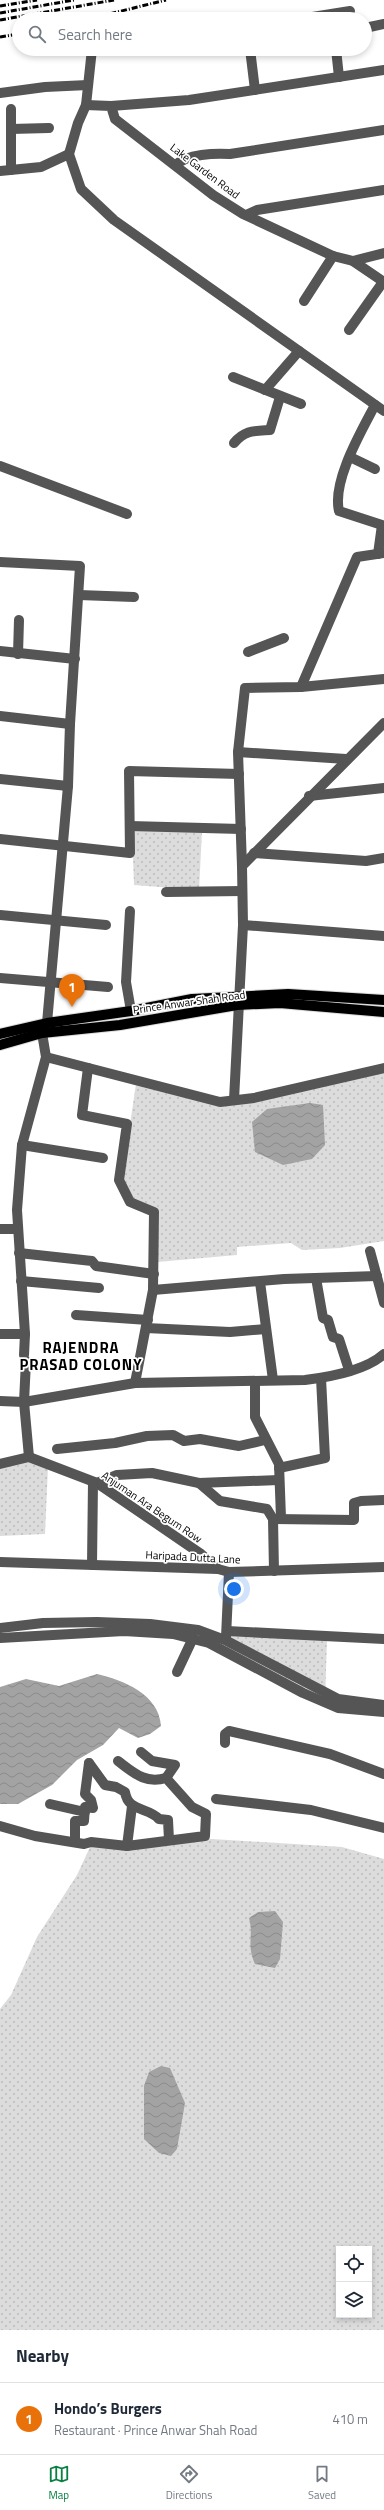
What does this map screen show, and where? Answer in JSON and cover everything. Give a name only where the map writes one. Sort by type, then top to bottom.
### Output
[{"type":"main road","name":"Prince Anwar Shah Road","points":[[0,1045],[42,1033],[120,1025],[237,1001],[288,994],[384,1000]]},
{"type":"main road","name":"Prince Anwar Shah Road","points":[[0,1034],[46,1023],[131,1011],[192,999],[280,1003],[384,1012]]},
{"type":"street","points":[[372,27],[384,24]]},
{"type":"street","points":[[91,56],[86,105],[78,123],[69,154],[81,189],[114,220],[380,408],[350,457],[336,501],[339,511],[382,525],[381,553],[357,557],[301,687]]},
{"type":"street","points":[[251,56],[255,90]]},
{"type":"street","points":[[337,56],[339,77]]},
{"type":"street","points":[[86,105],[111,106],[189,100],[384,70]]},
{"type":"street","points":[[0,93],[44,87],[88,85]]},
{"type":"street","name":"Lake Garden Road","points":[[111,106],[115,119],[213,195],[246,215],[333,256],[353,261],[384,282]]},
{"type":"street","points":[[11,109],[12,170]]},
{"type":"street","points":[[11,129],[49,128]]},
{"type":"street","points":[[176,165],[181,160],[217,153],[230,154],[384,130]]},
{"type":"street","points":[[0,171],[41,167],[69,154]]},
{"type":"street","points":[[246,215],[258,210],[384,190]]},
{"type":"street","points":[[353,261],[384,252]]},
{"type":"street","points":[[304,301],[333,256]]},
{"type":"street","points":[[349,330],[384,282]]},
{"type":"street","points":[[265,390],[299,351]]},
{"type":"street","points":[[233,377],[280,397],[301,404]]},
{"type":"street","points":[[234,443],[248,431],[270,430],[280,397]]},
{"type":"street","points":[[350,457],[375,469]]},
{"type":"street","points":[[0,466],[128,514]]},
{"type":"street","points":[[0,562],[80,566],[70,724],[68,786],[63,848],[46,1023],[42,1033],[46,1057],[22,1144],[18,1229],[25,1334],[24,1402],[29,1457],[0,1464]]},
{"type":"street","points":[[78,595],[134,597]]},
{"type":"street","points":[[18,654],[19,620]]},
{"type":"street","points":[[248,652],[284,638]]},
{"type":"street","points":[[0,651],[75,659]]},
{"type":"street","points":[[234,1100],[237,1001],[242,925],[242,866],[238,752],[245,688],[301,687],[384,679]]},
{"type":"street","points":[[0,716],[70,724]]},
{"type":"street","points":[[242,866],[309,796],[384,723]]},
{"type":"street","points":[[238,752],[346,759]]},
{"type":"street","points":[[0,839],[63,848],[130,853],[129,771],[239,774]]},
{"type":"street","points":[[0,779],[68,786]]},
{"type":"street","points":[[309,796],[384,788]]},
{"type":"street","points":[[130,826],[241,829]]},
{"type":"street","points":[[254,853],[366,861],[384,858]]},
{"type":"street","points":[[166,892],[242,891]]},
{"type":"street","points":[[130,911],[126,982],[131,1011]]},
{"type":"street","points":[[0,915],[106,925]]},
{"type":"street","points":[[242,925],[384,936]]},
{"type":"street","points":[[0,978],[108,987]]},
{"type":"street","points":[[46,1057],[220,1102],[254,1098],[384,1068]]},
{"type":"street","points":[[88,1068],[82,1115],[127,1124],[119,1180],[130,1202],[154,1212],[153,1290],[135,1383]]},
{"type":"street","points":[[22,1144],[103,1158]]},
{"type":"street","points":[[0,1229],[18,1229]]},
{"type":"street","points":[[370,1251],[384,1303]]},
{"type":"street","points":[[19,1253],[77,1259],[92,1262],[96,1266],[154,1274]]},
{"type":"street","points":[[153,1290],[316,1278],[377,1276]]},
{"type":"street","points":[[316,1278],[323,1318],[328,1320],[333,1337],[339,1339],[349,1370]]},
{"type":"street","points":[[21,1281],[99,1288]]},
{"type":"street","points":[[260,1282],[273,1380]]},
{"type":"street","points":[[76,1315],[147,1324],[215,1329],[230,1332],[266,1329]]},
{"type":"street","points":[[0,1334],[25,1334]]},
{"type":"street","points":[[0,1401],[24,1402],[135,1383],[255,1381],[321,1378],[349,1370],[379,1358],[384,1354]]},
{"type":"street","points":[[279,1468],[326,1458],[321,1378]]},
{"type":"street","points":[[255,1381],[255,1417],[265,1440],[279,1464],[274,1571]]},
{"type":"street","points":[[57,1448],[115,1443],[147,1436],[173,1435],[184,1441],[200,1439],[240,1446],[265,1440]]},
{"type":"street","name":"Anjuman Ara Begum Row","points":[[29,1457],[95,1482],[201,1554],[218,1569]]},
{"type":"street","points":[[92,1566],[95,1482],[117,1475],[152,1473],[199,1483],[279,1480]]},
{"type":"street","points":[[199,1483],[220,1500],[267,1509],[277,1519],[354,1520],[354,1503],[361,1500],[384,1500]]},
{"type":"street","name":"Haripada Dutta Lane","points":[[0,1562],[218,1569],[229,1572],[384,1566]]},
{"type":"street","points":[[226,1651],[229,1572]]},
{"type":"street","points":[[0,1628],[43,1623],[150,1624],[226,1635],[384,1639]]},
{"type":"street","points":[[0,1638],[124,1631],[173,1634],[194,1638],[226,1651],[303,1693],[338,1708],[384,1712]]},
{"type":"street","points":[[226,1635],[338,1699],[384,1704]]},
{"type":"street","points":[[177,1672],[194,1638]]},
{"type":"street","points":[[225,1744],[226,1734],[229,1731],[330,1754],[384,1774]]},
{"type":"street","points":[[118,1761],[145,1779],[154,1781],[166,1778],[175,1765],[152,1761],[142,1752]]},
{"type":"street","points":[[75,1842],[75,1821],[84,1821],[85,1807],[93,1808],[92,1800],[85,1794],[89,1763],[105,1786],[116,1787],[125,1792],[126,1800],[132,1806],[154,1814],[159,1819],[168,1820],[169,1840]]},
{"type":"street","points":[[0,1826],[35,1836],[75,1842],[127,1846],[205,1836],[206,1814],[192,1807],[166,1778]]},
{"type":"street","points":[[216,1799],[311,1810],[384,1828]]},
{"type":"street","points":[[50,1804],[85,1812]]},
{"type":"street","points":[[127,1846],[132,1806]]},
{"type":"shaded area","points":[[132,828],[202,831],[199,890],[134,885]]},
{"type":"shaded area","points":[[384,1071],[384,1241],[340,1248],[302,1250],[291,1243],[237,1247],[237,1255],[157,1262],[159,1211],[133,1200],[122,1178],[136,1084],[217,1105]]},
{"type":"shaded area","points":[[30,1459],[48,1467],[45,1534],[0,1536],[0,1467]]},
{"type":"shaded area","points":[[229,1633],[327,1639],[325,1701],[227,1652]]},
{"type":"shaded area","points":[[196,1838],[342,1847],[384,1859],[384,2330],[0,2330],[0,2009],[11,1995],[37,1937],[77,1875],[91,1845]]},
{"type":"water","points":[[310,1103],[323,1105],[325,1145],[312,1159],[283,1165],[255,1152],[252,1122],[267,1109]]},
{"type":"water","points":[[97,1674],[118,1680],[138,1690],[147,1697],[154,1705],[159,1715],[161,1726],[150,1734],[138,1738],[119,1728],[103,1745],[77,1760],[52,1785],[18,1804],[0,1804],[0,1687],[26,1679],[59,1686]]},
{"type":"water","points":[[275,1911],[283,1922],[280,1959],[275,1968],[255,1964],[250,1945],[251,1930],[249,1918],[258,1912]]},
{"type":"water","points":[[161,2066],[170,2068],[185,2103],[177,2149],[171,2156],[159,2153],[144,2139],[144,2086],[149,2072]]},
{"type":"railway","points":[[0,6],[37,0]]},
{"type":"railway","points":[[0,13],[74,0]]},
{"type":"railway","points":[[46,12],[114,0]]},
{"type":"railway","points":[[117,12],[166,0]]},
{"type":"railway","points":[[0,20],[12,18]]},
{"type":"railway","points":[[0,37],[12,35]]},
{"type":"place","name":"Hondo’s Burgers","points":[[72,1007]]},
{"type":"district","name":"RAJENDRA PRASAD COLONY","points":[[81,1356]]}]
